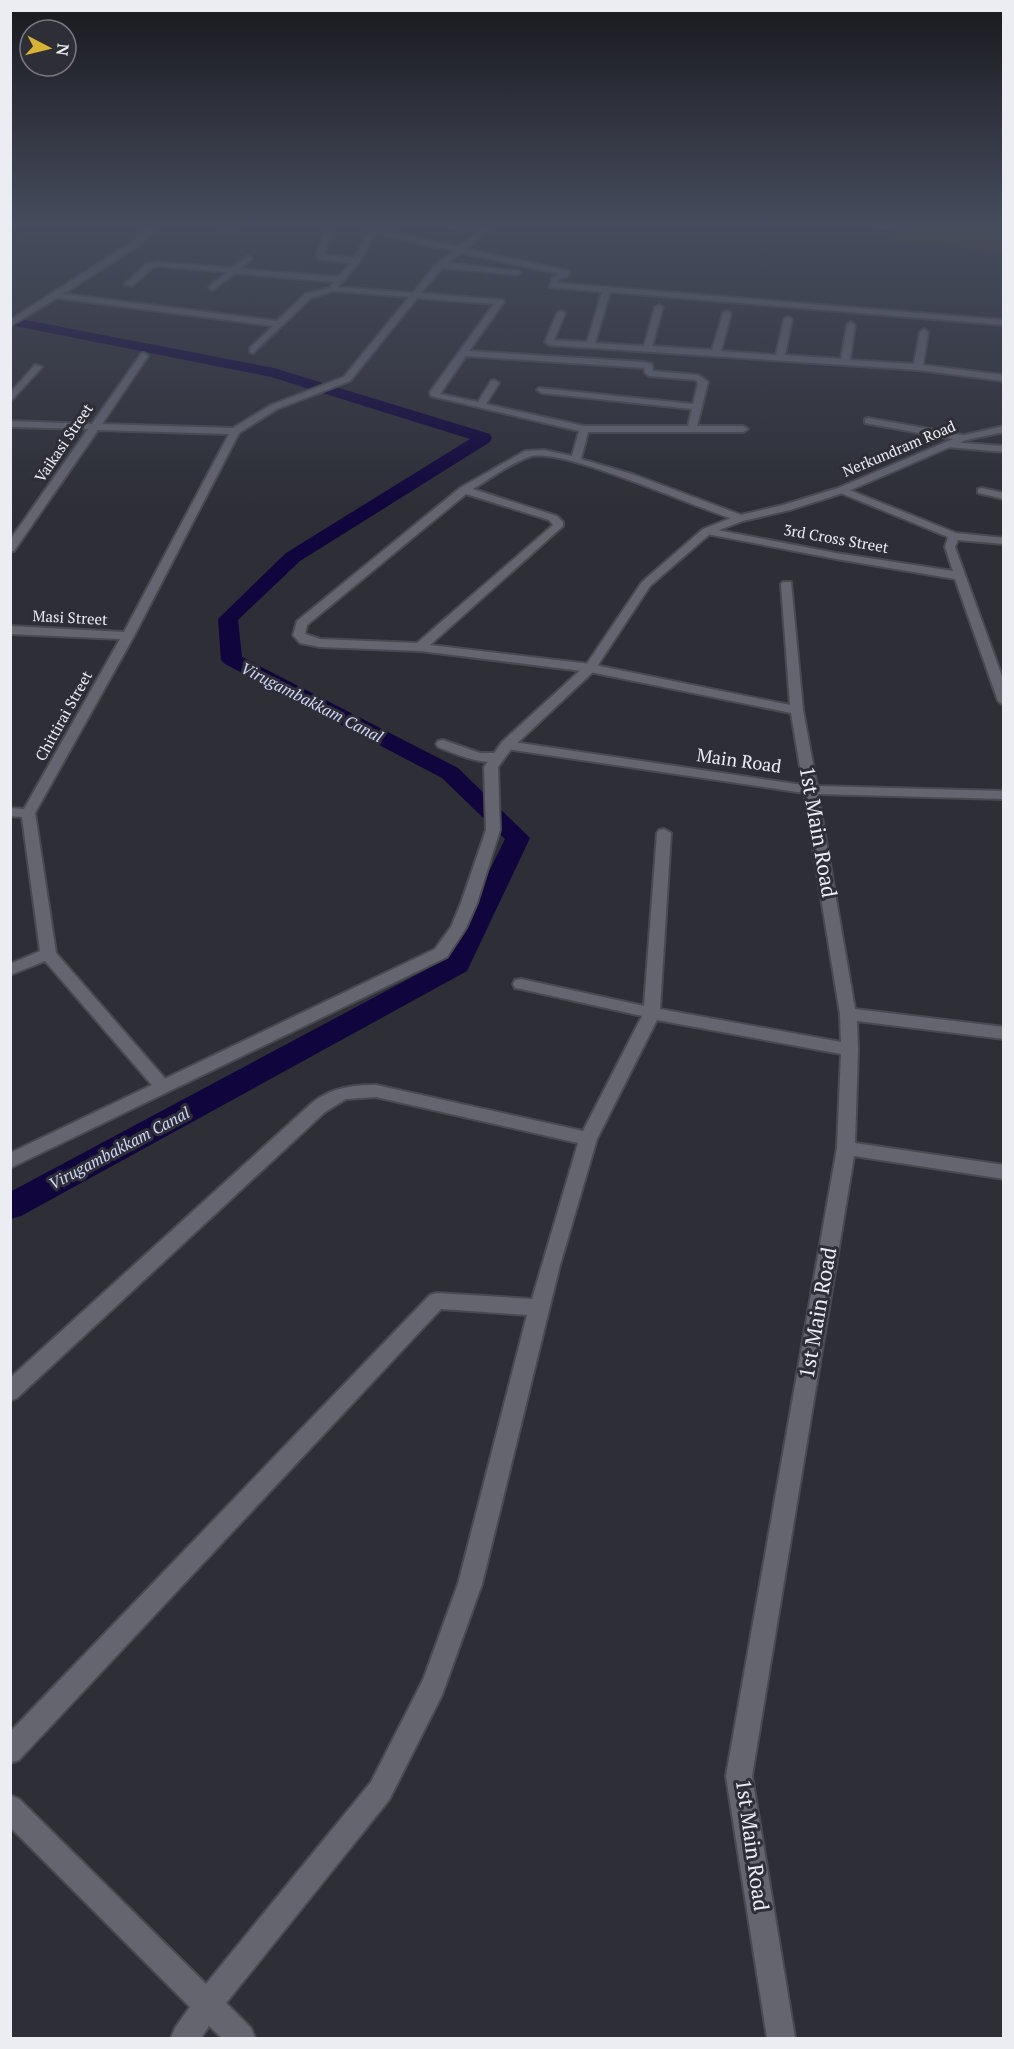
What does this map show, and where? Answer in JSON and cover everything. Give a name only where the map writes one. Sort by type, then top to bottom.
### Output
[{"type":"street","points":[[235,319],[278,324]]},
{"type":"street","points":[[253,350],[284,319]]},
{"type":"street","points":[[10,424],[235,431],[274,407],[347,379],[395,319]]},
{"type":"street","points":[[488,319],[434,395],[584,429],[743,429]]},
{"type":"street","points":[[559,319],[549,342],[918,367],[1004,378]]},
{"type":"street","points":[[590,345],[598,319]]},
{"type":"street","points":[[647,349],[656,319]]},
{"type":"street","points":[[716,353],[725,319]]},
{"type":"street","points":[[780,358],[788,319]]},
{"type":"street","points":[[945,319],[1004,323]]},
{"type":"street","points":[[845,362],[851,325]]},
{"type":"street","points":[[918,367],[924,332]]},
{"type":"street","points":[[463,353],[644,365],[649,366],[649,373],[652,374],[701,379],[703,382],[692,429]]},
{"type":"street","name":"Vaikasi Street","points":[[10,549],[144,356]]},
{"type":"street","points":[[10,399],[38,367]]},
{"type":"street","points":[[480,406],[494,383]]},
{"type":"street","points":[[542,390],[696,407]]},
{"type":"street","points":[[868,421],[963,438]]},
{"type":"street","points":[[576,460],[584,429]]},
{"type":"street","name":"Nerkundram Road","points":[[494,762],[507,745],[590,668],[646,584],[707,531],[740,518],[786,508],[842,490],[963,438],[1004,429]]},
{"type":"street","name":"Chittirai Street","points":[[28,813],[128,636],[235,431]]},
{"type":"street","points":[[950,445],[1004,449]]},
{"type":"street","points":[[740,518],[576,460],[536,451],[528,453],[464,489],[301,624],[298,631],[304,640],[320,643],[420,648],[590,668],[797,710]]},
{"type":"street","points":[[420,648],[558,526],[558,522],[553,518],[464,489]]},
{"type":"street","points":[[842,490],[954,536],[1004,542]]},
{"type":"street","points":[[982,491],[1004,496]]},
{"type":"street","name":"3rd Cross Street","points":[[707,531],[836,556],[960,576]]},
{"type":"street","points":[[954,536],[950,547],[1004,701]]},
{"type":"street","name":"1st Main Road","points":[[781,2038],[740,1776],[846,1148],[850,1050],[848,1014],[797,710],[787,584]]},
{"type":"street","name":"Masi Street","points":[[10,630],[128,636]]},
{"type":"street","points":[[10,1161],[441,953],[458,928],[493,830],[494,762],[443,744]]},
{"type":"street","name":"Main Road","points":[[507,745],[810,790],[1004,795]]},
{"type":"street","points":[[10,812],[28,813],[48,954],[163,1087]]},
{"type":"street","points":[[185,2038],[208,2004],[380,1791],[433,1686],[470,1584],[540,1308],[588,1139],[652,1013],[664,833]]},
{"type":"street","points":[[10,970],[48,954]]},
{"type":"street","points":[[520,984],[652,1013],[850,1050]]},
{"type":"street","points":[[848,1014],[1004,1033]]},
{"type":"street","points":[[10,1392],[334,1095],[352,1091],[376,1091],[588,1139]]},
{"type":"street","points":[[846,1148],[1004,1172]]},
{"type":"street","points":[[10,1751],[437,1301],[540,1308]]},
{"type":"street","points":[[10,1808],[241,2038]]},
{"type":"waterway","name":"Virugambakkam Canal","points":[[10,321],[274,373],[484,438],[293,557],[228,619],[232,660],[450,773],[518,838],[457,965],[10,1207]]}]
